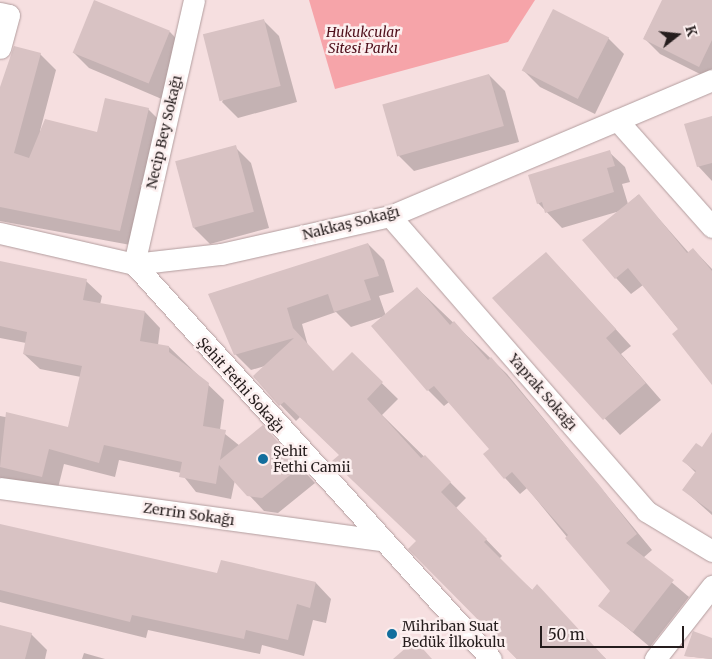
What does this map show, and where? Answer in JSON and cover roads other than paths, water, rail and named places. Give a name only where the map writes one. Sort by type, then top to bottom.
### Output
[{"type":"street","name":"Necip Bey Sokağı","points":[[134,264],[194,0]]},
{"type":"street","points":[[0,13],[9,15],[0,48]]},
{"type":"street","name":"Nakkaş Sokağı","points":[[0,233],[134,264],[221,254],[390,216],[712,80]]},
{"type":"street","points":[[617,120],[712,227]]},
{"type":"street","name":"Yaprak Sokağı","points":[[390,216],[646,511],[712,551]]},
{"type":"street","name":"Şehit Fethi Sokağı","points":[[134,264],[379,540],[491,659]]},
{"type":"street","name":"Zerrin Sokağı","points":[[0,488],[379,540]]},
{"type":"street","points":[[655,659],[712,586]]},
{"type":"place","name":"Şehit Fethi Camii","points":[[263,459]]},
{"type":"place","name":"Mihriban Suat Bedük İlkokulu","points":[[392,634]]},
{"type":"park label","name":"Hukukçular Sitesi Parkı","points":[[363,40]]}]
